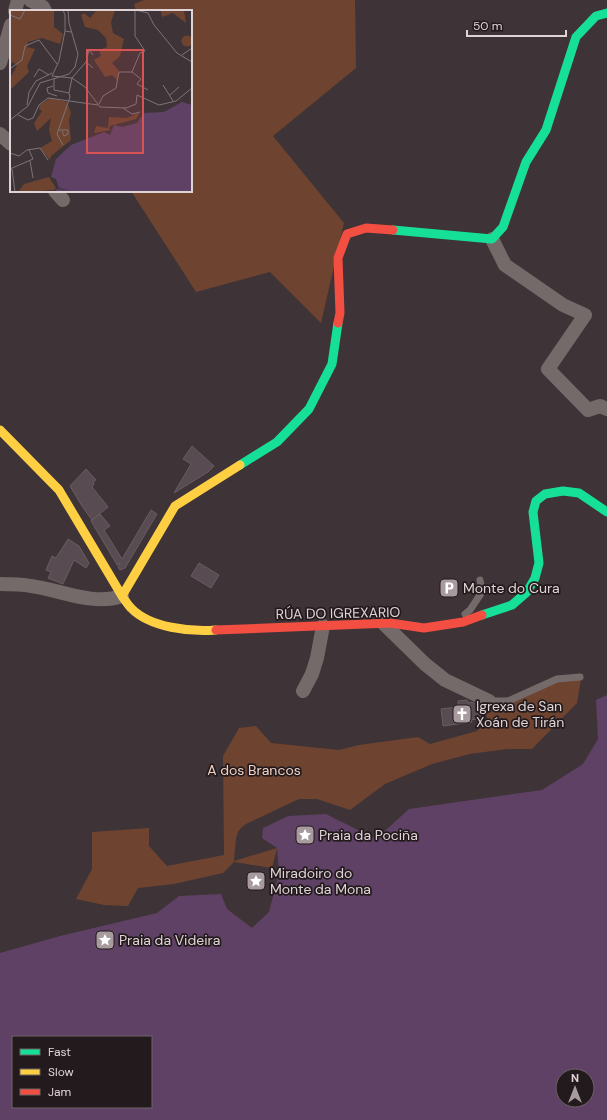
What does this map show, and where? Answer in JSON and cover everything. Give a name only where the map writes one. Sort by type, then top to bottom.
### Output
[{"type":"street","points":[[15,10],[18,0]]},
{"type":"street","points":[[30,0],[42,7],[44,10]]},
{"type":"street","points":[[492,239],[503,227],[526,162],[546,130],[576,37],[596,16],[607,13]]},
{"type":"street","points":[[0,63],[10,28]]},
{"type":"street","points":[[0,134],[10,143]]},
{"type":"street","points":[[0,584],[30,586],[95,600],[112,600],[122,596],[175,506],[277,442],[309,409],[332,364],[340,313],[338,258],[348,234],[366,228],[492,239]]},
{"type":"street","points":[[492,239],[505,265],[564,306],[585,315],[548,369],[588,410],[600,406],[607,409]]},
{"type":"street","name":"RÚA DO IGREXARIO","points":[[0,430],[59,490],[122,596],[132,609],[145,618],[161,624],[203,631],[383,623],[424,628],[463,622],[512,605],[527,592],[535,578],[539,563],[533,512],[536,501],[545,494],[563,491],[579,493],[607,512]]},
{"type":"street","points":[[383,623],[425,664],[445,680],[489,701]]},
{"type":"street","points":[[303,691],[314,669],[323,626]]},
{"type":"lane","points":[[448,625],[470,610],[482,592],[480,580]]},
{"type":"lane","points":[[489,701],[508,701],[557,680],[580,677]]},
{"type":"green space","points":[[144,0],[355,0],[356,68],[273,136],[344,223],[321,323],[270,272],[196,292],[132,192],[192,192],[192,10],[136,10],[134,4]]},
{"type":"green space","name":"A dos Brancos","points":[[557,679],[581,679],[577,703],[532,749],[507,749],[470,754],[432,764],[385,784],[350,810],[317,799],[299,799],[246,824],[238,832],[236,838],[234,861],[277,848],[272,868],[234,862],[223,873],[174,884],[138,888],[128,906],[104,905],[76,899],[92,869],[92,832],[149,828],[149,846],[167,866],[224,855],[223,756],[239,728],[256,726],[271,743],[339,750],[359,745],[418,737],[430,744],[477,731],[488,721],[484,708],[488,704]]},
{"type":"shaded area","points":[[607,695],[607,1120],[0,1120],[0,953],[60,936],[157,913],[179,896],[221,894],[227,909],[252,928],[269,912],[279,873],[277,848],[262,838],[263,828],[288,816],[326,814],[376,839],[409,809],[542,790],[583,764],[598,739],[596,700]]},
{"type":"building","points":[[192,446],[214,466],[208,472],[174,493],[191,464],[183,459]]},
{"type":"building","points":[[86,469],[96,480],[93,482],[94,484],[92,487],[108,507],[92,520],[70,486]]},
{"type":"building","points":[[151,510],[157,514],[125,568],[120,570],[118,567],[120,563],[117,565],[91,521],[100,514],[110,526],[104,530],[122,559]]},
{"type":"building","points":[[68,539],[79,546],[89,563],[86,568],[74,560],[63,584],[48,578],[51,572],[46,570],[52,556],[56,558]]},
{"type":"building","points":[[199,563],[219,575],[211,588],[191,576]]},
{"type":"building","name":"Igrexa de San Xoán de Tirán","points":[[467,700],[468,703],[472,702],[481,707],[482,718],[471,720],[472,722],[443,726],[441,709],[458,707],[458,701]]},
{"type":"traffic: fast","points":[[393,230],[492,239],[503,227],[526,162],[546,130],[576,37],[596,16],[607,13]]},
{"type":"traffic: fast","points":[[240,465],[277,442],[309,409],[332,364],[338,323]]},
{"type":"traffic: fast","points":[[482,615],[512,605],[527,592],[535,578],[539,563],[533,512],[536,501],[545,494],[563,491],[579,493],[607,512]]},
{"type":"traffic: slow","points":[[0,430],[59,490],[122,596],[131,608],[139,615],[149,620],[171,627],[195,630],[216,630]]},
{"type":"traffic: slow","points":[[122,596],[175,506],[240,465]]},
{"type":"traffic: jam","points":[[338,323],[340,313],[338,258],[347,234],[366,228],[393,230]]},
{"type":"traffic: jam","points":[[216,630],[390,623],[424,628],[463,622],[482,615]]},
{"type":"place","name":"Monte do Cura","points":[[449,588]]},
{"type":"place","name":"Igrexa de San Xoán de Tirán","points":[[462,714]]},
{"type":"place","name":"Praia da Pociña","points":[[305,835]]},
{"type":"place","name":"Miradoiro do Monte da Mona","points":[[256,881]]},
{"type":"place","name":"Praia da Videira","points":[[105,940]]}]
